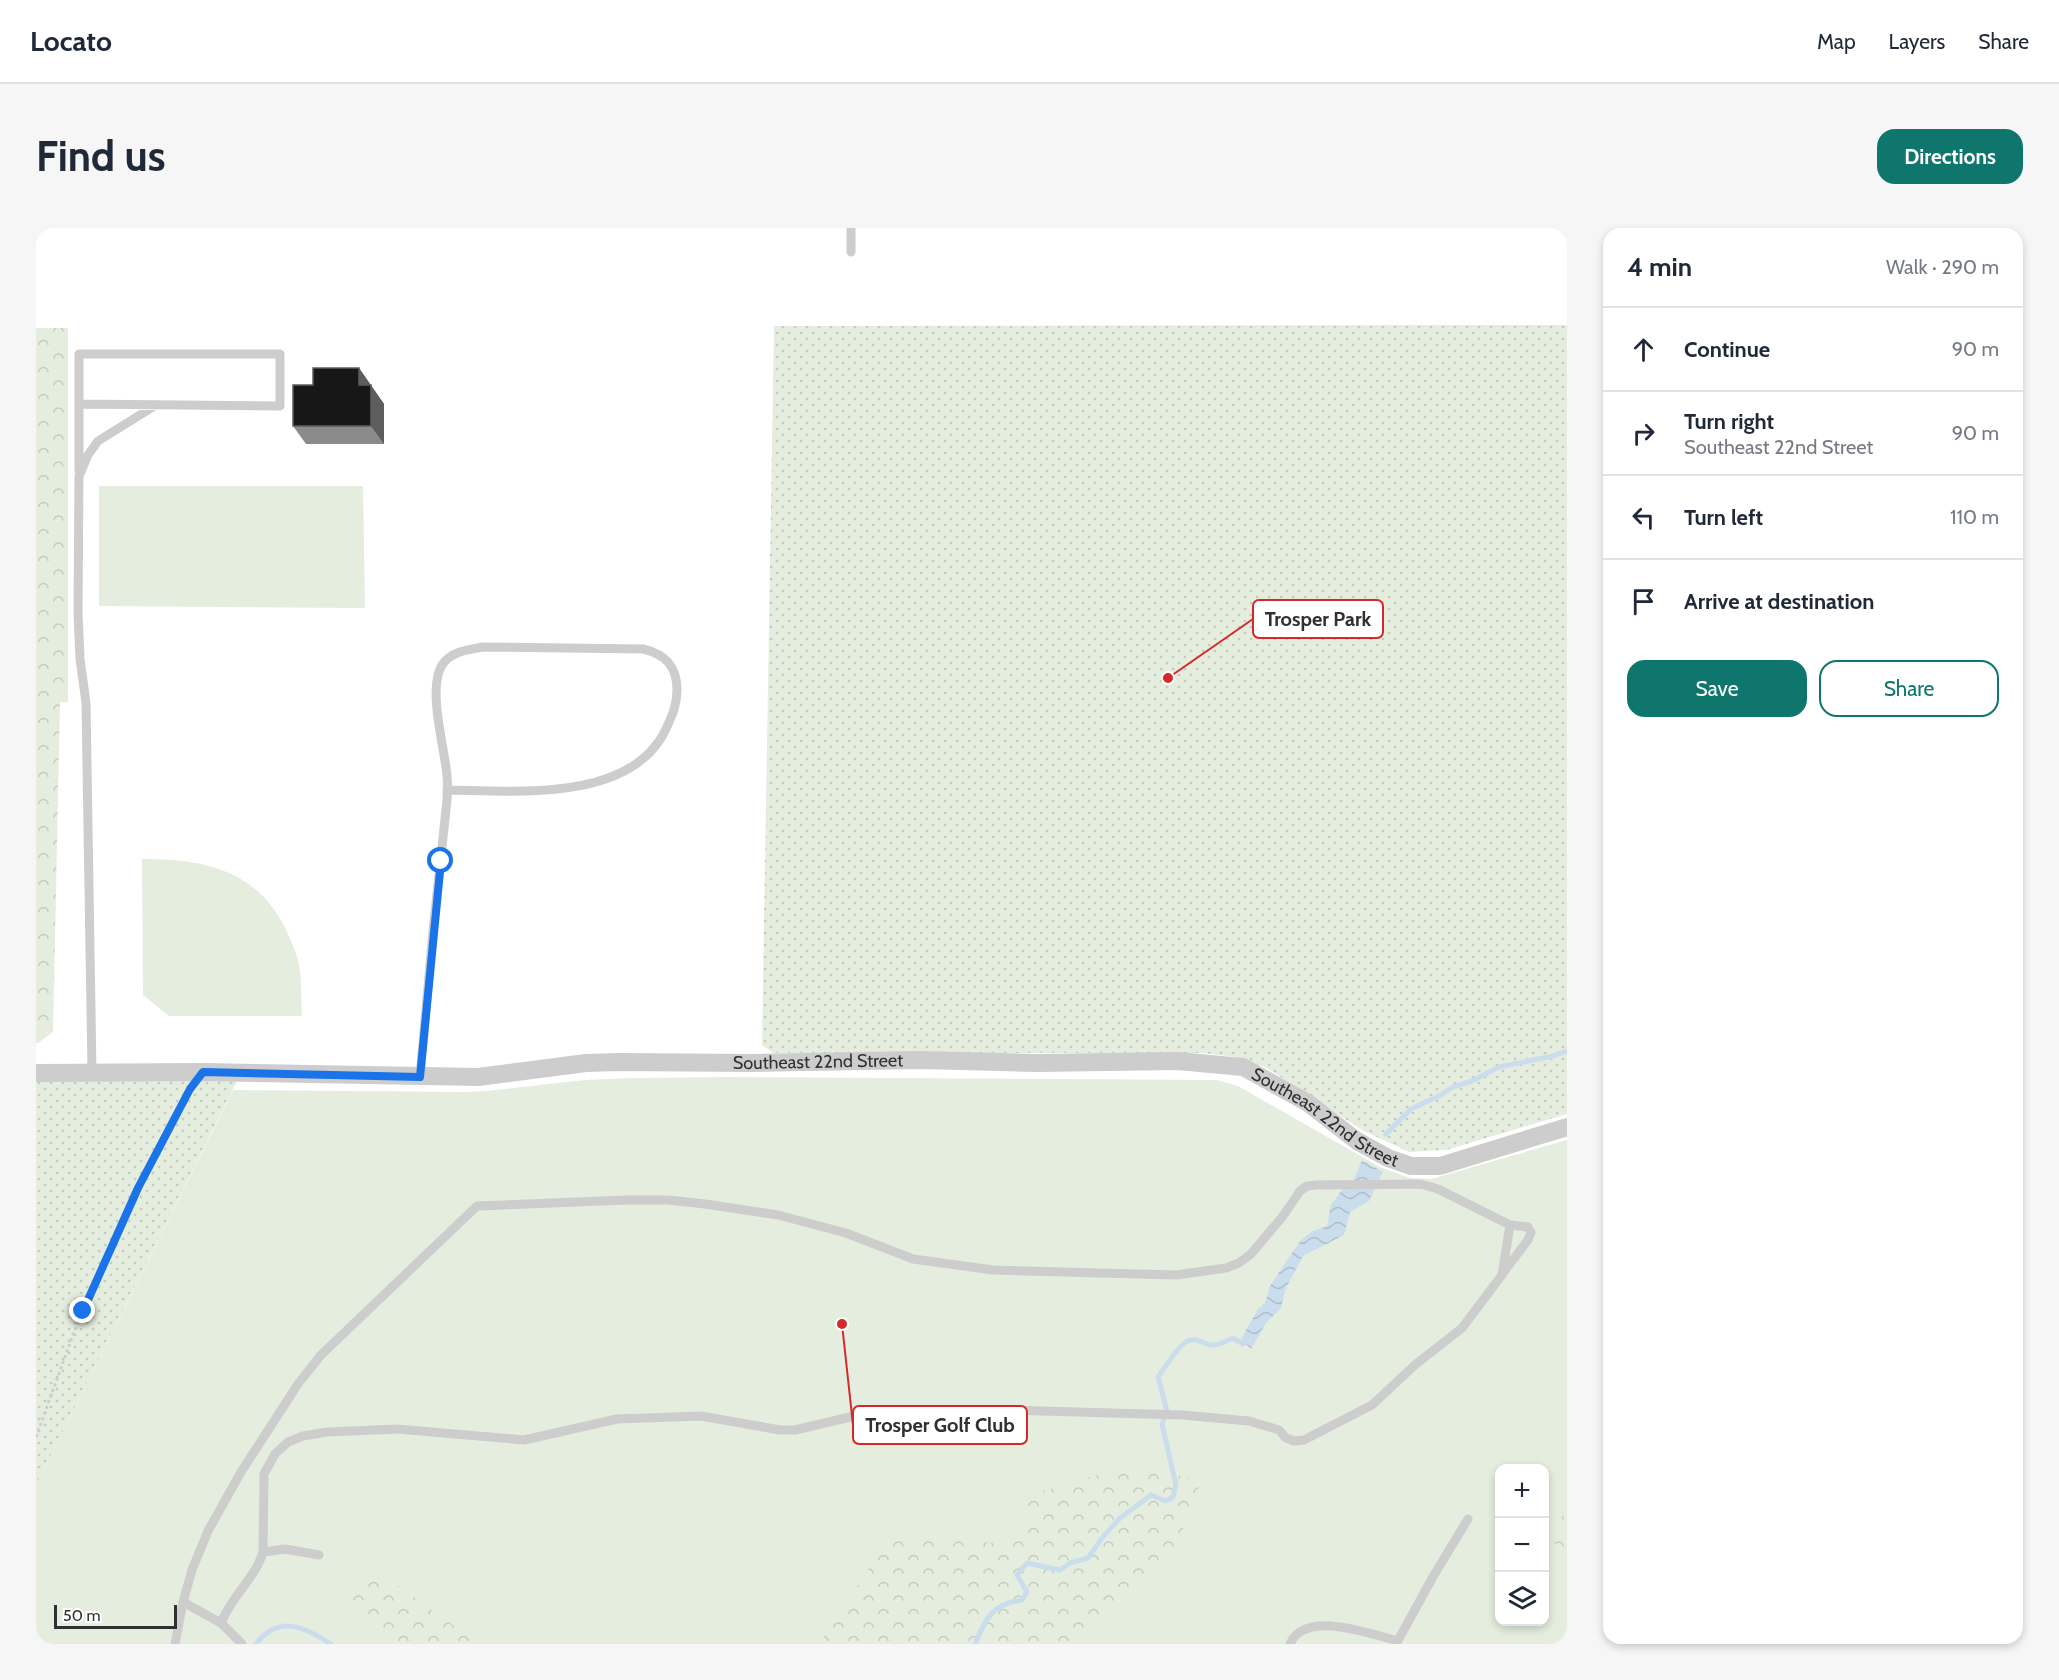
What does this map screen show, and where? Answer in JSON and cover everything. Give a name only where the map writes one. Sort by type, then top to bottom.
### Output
[{"type":"street","name":"Southeast 22nd Street","points":[[36,1073],[203,1072],[478,1077],[586,1063],[620,1062],[1178,1061],[1243,1067],[1308,1103],[1358,1141],[1388,1158],[1411,1166],[1440,1166],[1567,1127]]},
{"type":"lane","points":[[851,228],[851,252]]},
{"type":"lane","points":[[79,404],[280,406],[280,354],[79,354],[78,613],[80,659],[86,703],[92,1073]]},
{"type":"lane","points":[[79,476],[87,454],[98,441],[156,405]]},
{"type":"lane","points":[[420,1077],[447,790],[436,683],[442,665],[458,652],[483,647],[643,649],[655,652],[674,666],[678,682],[678,701],[662,739],[640,761],[623,771],[591,784],[564,789],[532,792],[447,790]]},
{"type":"lane","points":[[175,1644],[192,1570],[208,1531],[236,1480],[298,1384],[321,1355],[477,1206],[668,1200],[778,1215],[846,1233],[913,1259],[993,1270],[1176,1275],[1226,1268],[1239,1263],[1251,1254],[1283,1216],[1300,1191],[1307,1186],[1421,1184],[1438,1188],[1510,1225],[1528,1227],[1531,1232],[1528,1240],[1462,1328],[1416,1364],[1372,1405],[1304,1440],[1294,1441],[1286,1438],[1279,1430],[1249,1421],[1141,1413],[1006,1410],[867,1413],[795,1430],[780,1430],[701,1416],[617,1419],[524,1440],[397,1429],[327,1432],[303,1436],[288,1442],[275,1454],[264,1474],[263,1552],[260,1562],[227,1607],[221,1623]]},
{"type":"lane","points":[[1502,1275],[1510,1225]]},
{"type":"lane","points":[[1290,1644],[1296,1633],[1305,1628],[1326,1625],[1397,1643],[1434,1575],[1468,1520]]},
{"type":"lane","points":[[263,1552],[285,1549],[319,1555]]},
{"type":"lane","points":[[183,1602],[221,1623],[240,1642]]},
{"type":"path","points":[[36,1437],[74,1332],[138,1188],[190,1089],[203,1072]]},
{"type":"green space","points":[[1567,325],[1567,1114],[1446,1150],[1409,1152],[1362,1130],[1267,1068],[1236,1057],[1202,1053],[773,1053],[762,1045],[774,326]]},
{"type":"green space","points":[[36,328],[68,328],[68,702],[60,702],[53,1032],[38,1043],[36,1043]]},
{"type":"green space","points":[[99,486],[363,486],[365,608],[99,606]]},
{"type":"green space","points":[[142,859],[209,866],[228,872],[246,882],[262,895],[276,912],[297,957],[301,981],[302,1016],[169,1016],[143,995]]},
{"type":"green space","points":[[635,1078],[1217,1080],[1238,1086],[1380,1167],[1410,1178],[1431,1179],[1567,1140],[1567,1644],[36,1644],[36,1485],[233,1090],[466,1092],[587,1080]]},
{"type":"green space","points":[[36,1081],[237,1081],[36,1485]]},
{"type":"green space","points":[[1133,1465],[1201,1481],[1171,1561],[1065,1644],[819,1644],[892,1534],[991,1543],[1025,1526],[1029,1495]]},
{"type":"green space","points":[[1567,1501],[1567,1560],[1553,1542]]},
{"type":"green space","points":[[378,1571],[479,1644],[394,1644],[342,1604]]},
{"type":"water","points":[[1362,1160],[1383,1172],[1369,1201],[1350,1212],[1344,1235],[1303,1256],[1285,1290],[1281,1308],[1266,1323],[1251,1349],[1241,1339],[1258,1309],[1265,1303],[1270,1286],[1301,1240],[1313,1231],[1327,1226],[1331,1205],[1342,1190],[1353,1181]]},
{"type":"building","points":[[313,368],[359,368],[359,385],[371,385],[371,426],[293,426],[293,385],[313,385]]},
{"type":"waterway","points":[[1386,1134],[1411,1109],[1453,1087],[1472,1081],[1499,1067],[1567,1051]]},
{"type":"waterway","points":[[975,1644],[991,1614],[1004,1605],[1022,1600],[1027,1592],[1017,1575],[1027,1563],[1060,1570],[1070,1563],[1088,1558],[1120,1518],[1151,1495],[1166,1501],[1173,1497],[1176,1485],[1162,1424],[1167,1411],[1158,1377],[1176,1352],[1188,1341],[1197,1340],[1214,1345],[1233,1338],[1243,1344],[1249,1340]]},
{"type":"waterway","points":[[256,1644],[265,1635],[283,1626],[302,1629],[331,1644]]},
{"type":"place","name":"Trosper Park","points":[[1168,678]]},
{"type":"place","name":"Trosper Golf Club","points":[[842,1324]]},
{"type":"route","points":[[83,1311],[138,1188],[190,1089],[203,1072],[420,1077],[441,861]]}]
